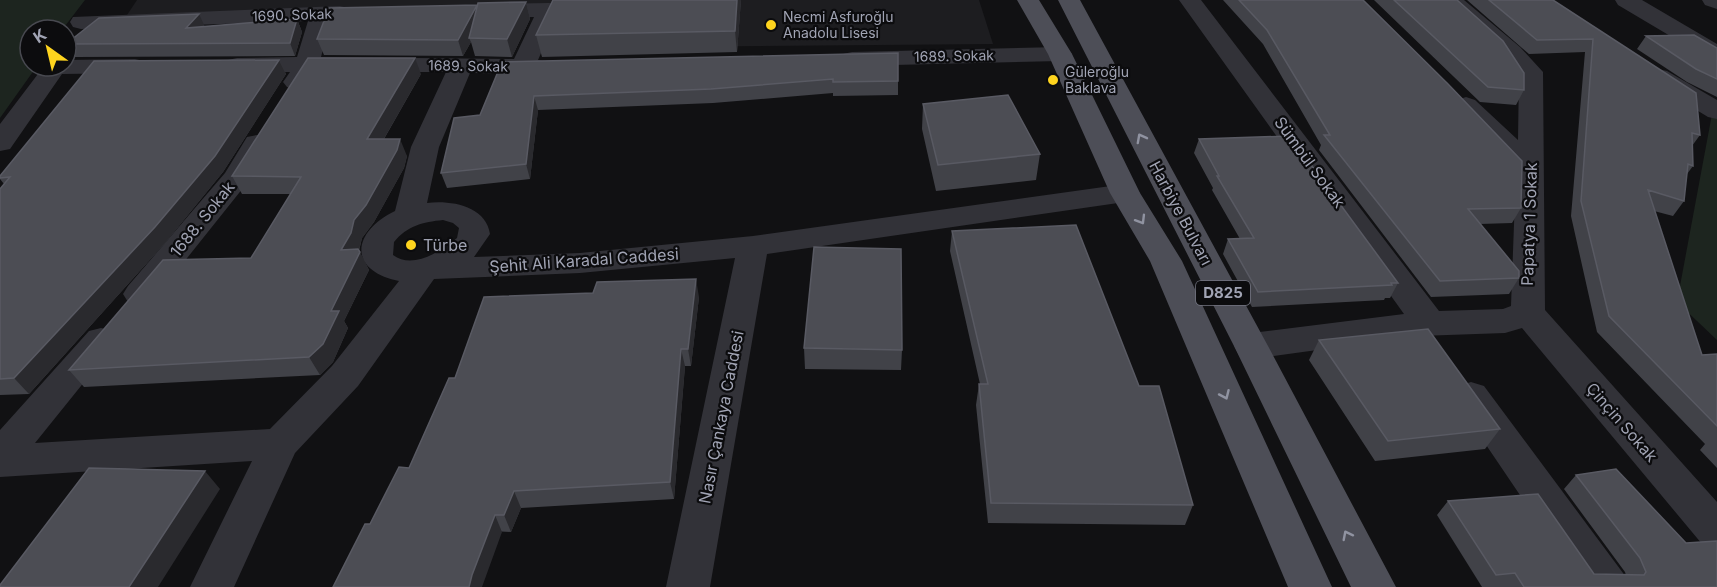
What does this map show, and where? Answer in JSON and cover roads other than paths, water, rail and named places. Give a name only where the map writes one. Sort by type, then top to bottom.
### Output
[{"type":"main road","name":"D825","points":[[1028,0],[1060,54],[1125,193],[1166,261],[1310,587]]},
{"type":"main road","name":"Harbiye Bulvarı","points":[[1069,0],[1251,346],[1374,587]]},
{"type":"street","name":"1690. Sokak","points":[[100,0],[76,30],[366,13]]},
{"type":"street","name":"Sümbül Sokak","points":[[1190,0],[1436,343],[1607,587]]},
{"type":"street","name":"Papatya 1 Sokak","points":[[1451,0],[1512,52],[1531,72],[1533,115],[1525,267],[1528,313]]},
{"type":"street","points":[[1626,0],[1717,54]]},
{"type":"street","points":[[1713,0],[1717,2]]},
{"type":"street","points":[[457,12],[549,10],[522,67]]},
{"type":"street","name":"1688. Sokak","points":[[0,459],[237,177],[307,64],[321,14]]},
{"type":"street","name":"1689. Sokak","points":[[833,59],[1060,54]]},
{"type":"street","points":[[1639,63],[1677,89],[1715,109]]},
{"type":"street","name":"1689. Sokak","points":[[211,65],[570,66]]},
{"type":"street","points":[[78,67],[163,66]]},
{"type":"street","points":[[212,587],[280,444],[345,376],[425,269],[458,256],[469,246],[474,235],[474,225],[468,218],[450,212],[426,212],[409,216],[425,147],[461,66]]},
{"type":"street","points":[[0,143],[48,78]]},
{"type":"street","points":[[1450,89],[1531,169]]},
{"type":"street","name":"Şehit Ali Karadal Caddesi","points":[[409,216],[396,223],[378,240],[375,250],[377,258],[384,265],[395,270],[580,264],[753,246],[1125,193]]},
{"type":"street","name":"Nasır Çankaya Caddesi","points":[[688,587],[753,246]]},
{"type":"street","points":[[1251,346],[1436,343],[1528,313]]},
{"type":"street","name":"Çinçin Sokak","points":[[1528,313],[1717,531]]},
{"type":"street","points":[[0,459],[280,444]]},
{"type":"place","name":"Necmi Asfuroğlu Anadolu Lisesi","points":[[771,25]]},
{"type":"place","name":"Güleroğlu Baklava","points":[[1053,80]]},
{"type":"place","name":"Türbe","points":[[411,245]]}]
